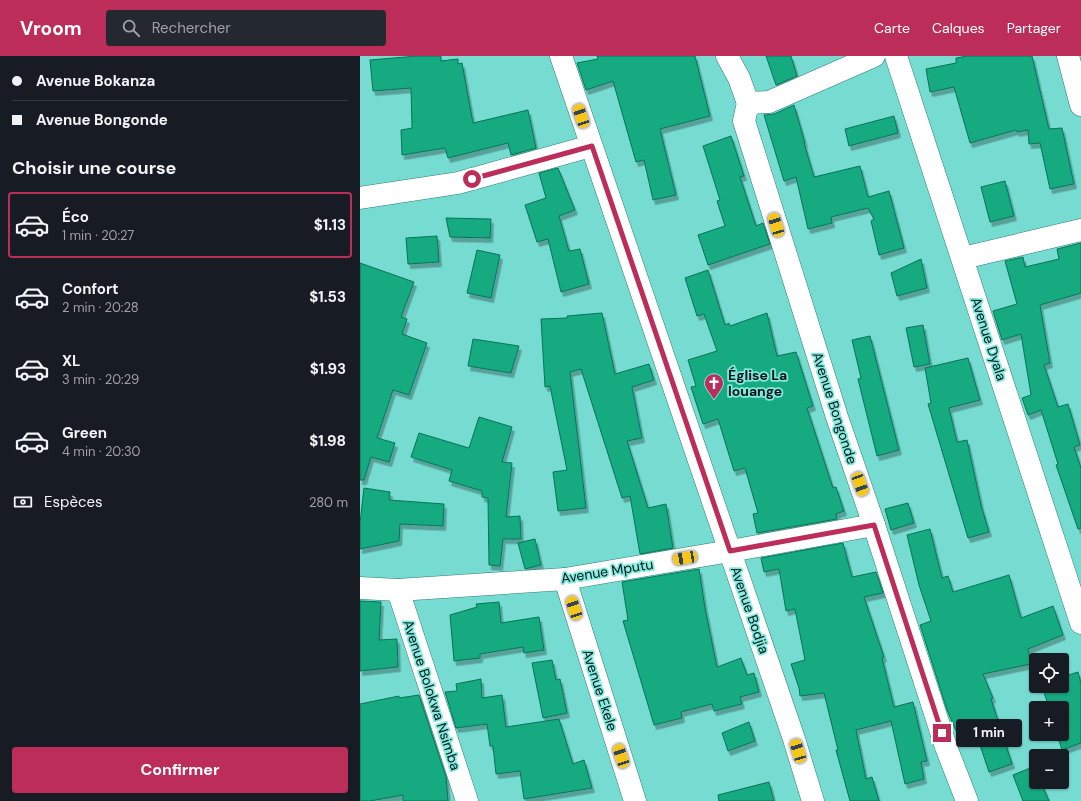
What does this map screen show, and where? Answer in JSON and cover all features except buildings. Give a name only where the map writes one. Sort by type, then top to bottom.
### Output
[{"type":"street","name":"Avenue Bodjia","points":[[561,56],[794,739],[813,801]]},
{"type":"street","points":[[727,56],[748,103],[770,102],[874,56]]},
{"type":"street","name":"Avenue Dyala","points":[[896,56],[1081,623]]},
{"type":"street","points":[[1068,56],[1081,105]]},
{"type":"street","name":"Avenue Bongonde","points":[[748,103],[744,121],[836,417],[874,525],[946,747],[967,801]]},
{"type":"street","points":[[360,198],[458,183],[592,146]]},
{"type":"street","points":[[963,258],[1081,230]]},
{"type":"street","name":"Avenue Mputu","points":[[360,588],[398,590],[565,579],[874,525]]},
{"type":"street","name":"Avenue Ekele","points":[[565,579],[635,801]]},
{"type":"street","name":"Avenue Bolokwa Nsimba","points":[[398,590],[467,801]]},
{"type":"place","name":"Église La louange","points":[[714,400]]},
{"type":"route","points":[[472,179],[592,146],[730,551],[874,525],[942,733]]}]
